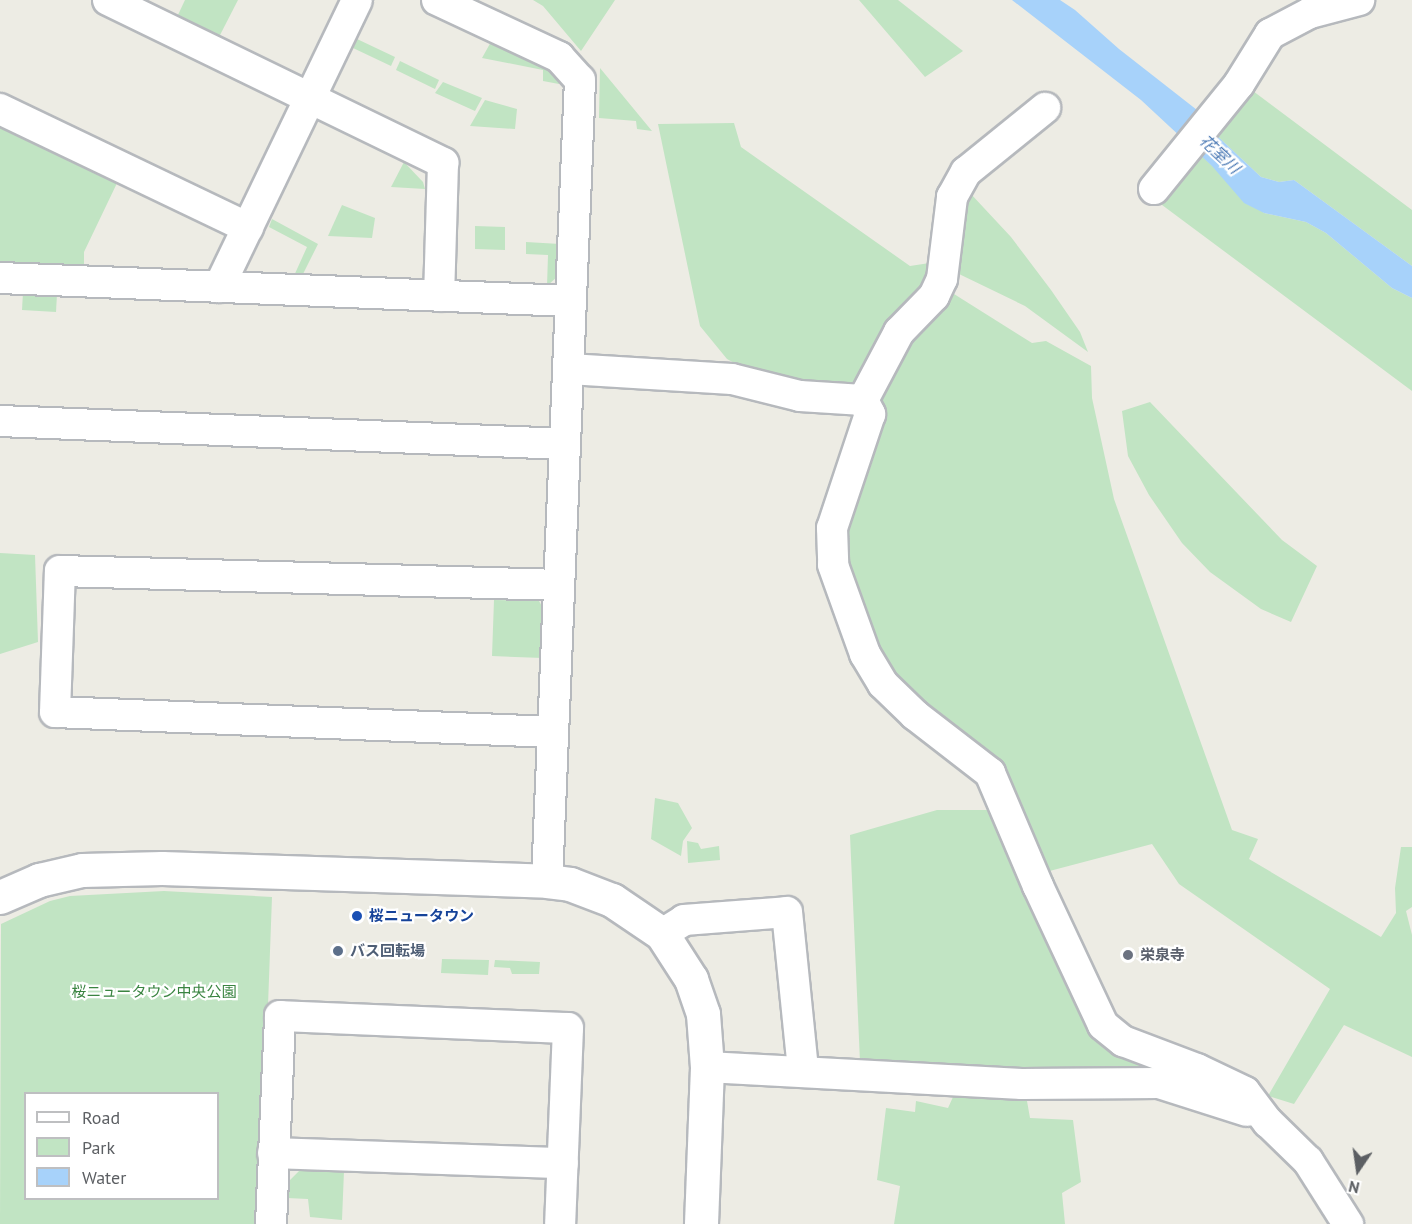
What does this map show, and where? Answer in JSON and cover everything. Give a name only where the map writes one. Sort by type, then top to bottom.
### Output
[{"type":"street","points":[[108,0],[443,163],[439,296]]},
{"type":"street","points":[[219,287],[357,0]]},
{"type":"street","points":[[437,0],[559,57],[580,80],[546,881]]},
{"type":"street","points":[[1154,189],[1239,84],[1270,34],[1310,13],[1359,0]]},
{"type":"street","points":[[863,400],[899,332],[934,296],[942,279],[952,198],[966,172],[1045,108]]},
{"type":"street","points":[[0,109],[248,228]]},
{"type":"street","points":[[0,278],[570,301]]},
{"type":"street","points":[[569,369],[732,379],[800,396],[863,400]]},
{"type":"street","points":[[863,400],[870,414],[832,528],[833,565],[865,654],[884,684],[915,715],[990,773],[1038,886],[1103,1026],[1123,1041],[1197,1069],[1245,1092],[1268,1122],[1308,1161],[1348,1224]]},
{"type":"street","points":[[0,422],[565,444]]},
{"type":"street","points":[[553,732],[55,712],[60,571],[559,585]]},
{"type":"street","points":[[0,897],[57,875],[116,868],[546,881],[570,884],[612,900],[662,934],[691,979],[699,1000],[706,1030],[707,1067],[701,1224]]},
{"type":"street","points":[[662,934],[684,920],[788,912],[803,1071]]},
{"type":"street","points":[[271,1224],[280,1016],[568,1028],[560,1224]]},
{"type":"street","points":[[707,1067],[1022,1084],[1159,1083],[1240,1107],[1268,1122]]},
{"type":"street","points":[[273,1153],[563,1163]]},
{"type":"green space","points":[[185,0],[238,0],[219,37],[177,17]]},
{"type":"green space","points":[[533,0],[615,0],[581,51],[543,6]]},
{"type":"green space","points":[[859,0],[898,0],[963,51],[925,77]]},
{"type":"green space","points":[[357,39],[395,57],[391,66],[353,48]]},
{"type":"green space","points":[[492,40],[550,67],[559,77],[559,84],[543,81],[543,70],[482,58]]},
{"type":"green space","points":[[400,61],[439,80],[435,89],[396,70]]},
{"type":"green space","points":[[600,68],[652,131],[637,129],[636,121],[599,118]]},
{"type":"green space","points":[[443,82],[482,98],[475,111],[435,93]]},
{"type":"green space","points":[[1249,88],[1412,210],[1412,266],[1294,180],[1279,182],[1261,177],[1214,133]]},
{"type":"green space","points":[[485,100],[517,109],[515,129],[470,126]]},
{"type":"green space","points":[[0,123],[118,181],[84,252],[84,268],[0,265]]},
{"type":"green space","points":[[734,123],[741,147],[910,266],[936,262],[921,289],[897,312],[870,373],[852,392],[762,378],[727,359],[700,326],[658,124]]},
{"type":"green space","points":[[1195,150],[1264,213],[1306,222],[1326,233],[1392,288],[1412,298],[1412,391],[1154,199]]},
{"type":"green space","points":[[404,162],[423,182],[425,189],[391,187]]},
{"type":"green space","points":[[970,193],[1011,237],[1051,290],[1080,332],[1088,352],[1025,306],[959,274],[962,206]]},
{"type":"green space","points":[[342,205],[375,218],[372,238],[328,236]]},
{"type":"green space","points":[[272,219],[318,244],[301,278],[293,278],[307,247],[269,227]]},
{"type":"green space","points":[[475,226],[505,227],[505,250],[475,249]]},
{"type":"green space","points":[[526,242],[560,244],[559,275],[547,286],[548,255],[526,254]]},
{"type":"green space","points":[[23,292],[57,294],[56,312],[22,310]]},
{"type":"green space","points":[[954,294],[1032,343],[1046,341],[1091,366],[1092,398],[1114,499],[1232,830],[1258,839],[1249,859],[1381,937],[1396,913],[1395,888],[1401,847],[1412,847],[1412,907],[1406,911],[1412,935],[1412,1057],[1344,1025],[1294,1104],[1268,1096],[1330,989],[1179,884],[1152,844],[1042,873],[1000,770],[887,673],[872,643],[839,536],[877,399],[906,336]]},
{"type":"green space","points":[[1150,402],[1282,540],[1317,566],[1291,622],[1261,609],[1210,572],[1182,543],[1149,495],[1128,456],[1122,411]]},
{"type":"green space","points":[[0,553],[35,555],[38,642],[0,654]]},
{"type":"green space","points":[[494,600],[539,601],[544,610],[543,658],[492,656]]},
{"type":"green space","points":[[655,798],[678,803],[692,828],[683,841],[681,856],[651,839]]},
{"type":"green space","points":[[937,810],[995,810],[1092,1024],[1199,1081],[860,1062],[850,835]]},
{"type":"green space","points":[[687,841],[698,843],[701,849],[719,846],[720,860],[688,863]]},
{"type":"green space","name":"桜ニュータウン中央公園","points":[[164,891],[272,897],[260,1224],[0,1224],[1,924],[50,901],[70,896]]},
{"type":"green space","points":[[442,959],[489,960],[488,975],[441,973]]},
{"type":"green space","points":[[495,960],[540,962],[539,974],[512,974],[510,968],[494,967]]},
{"type":"green space","points":[[953,1097],[1027,1101],[1030,1118],[1073,1120],[1081,1182],[1062,1193],[1065,1224],[894,1224],[900,1186],[877,1180],[886,1108],[915,1112],[916,1101],[948,1108]]},
{"type":"green space","points":[[301,1169],[344,1171],[342,1220],[310,1217],[308,1199],[287,1198],[289,1181]]},
{"type":"water","name":"花室川","points":[[1012,0],[1060,0],[1075,10],[1119,49],[1197,110],[1214,133],[1261,177],[1279,182],[1294,180],[1412,266],[1412,298],[1392,288],[1326,233],[1306,222],[1264,213],[1244,203],[1212,166],[1141,100]]},
{"type":"place","name":"桜ニュータウン","points":[[357,916]]},
{"type":"place","name":"バス回転場","points":[[338,951]]},
{"type":"place","name":"栄泉寺","points":[[1128,955]]}]
